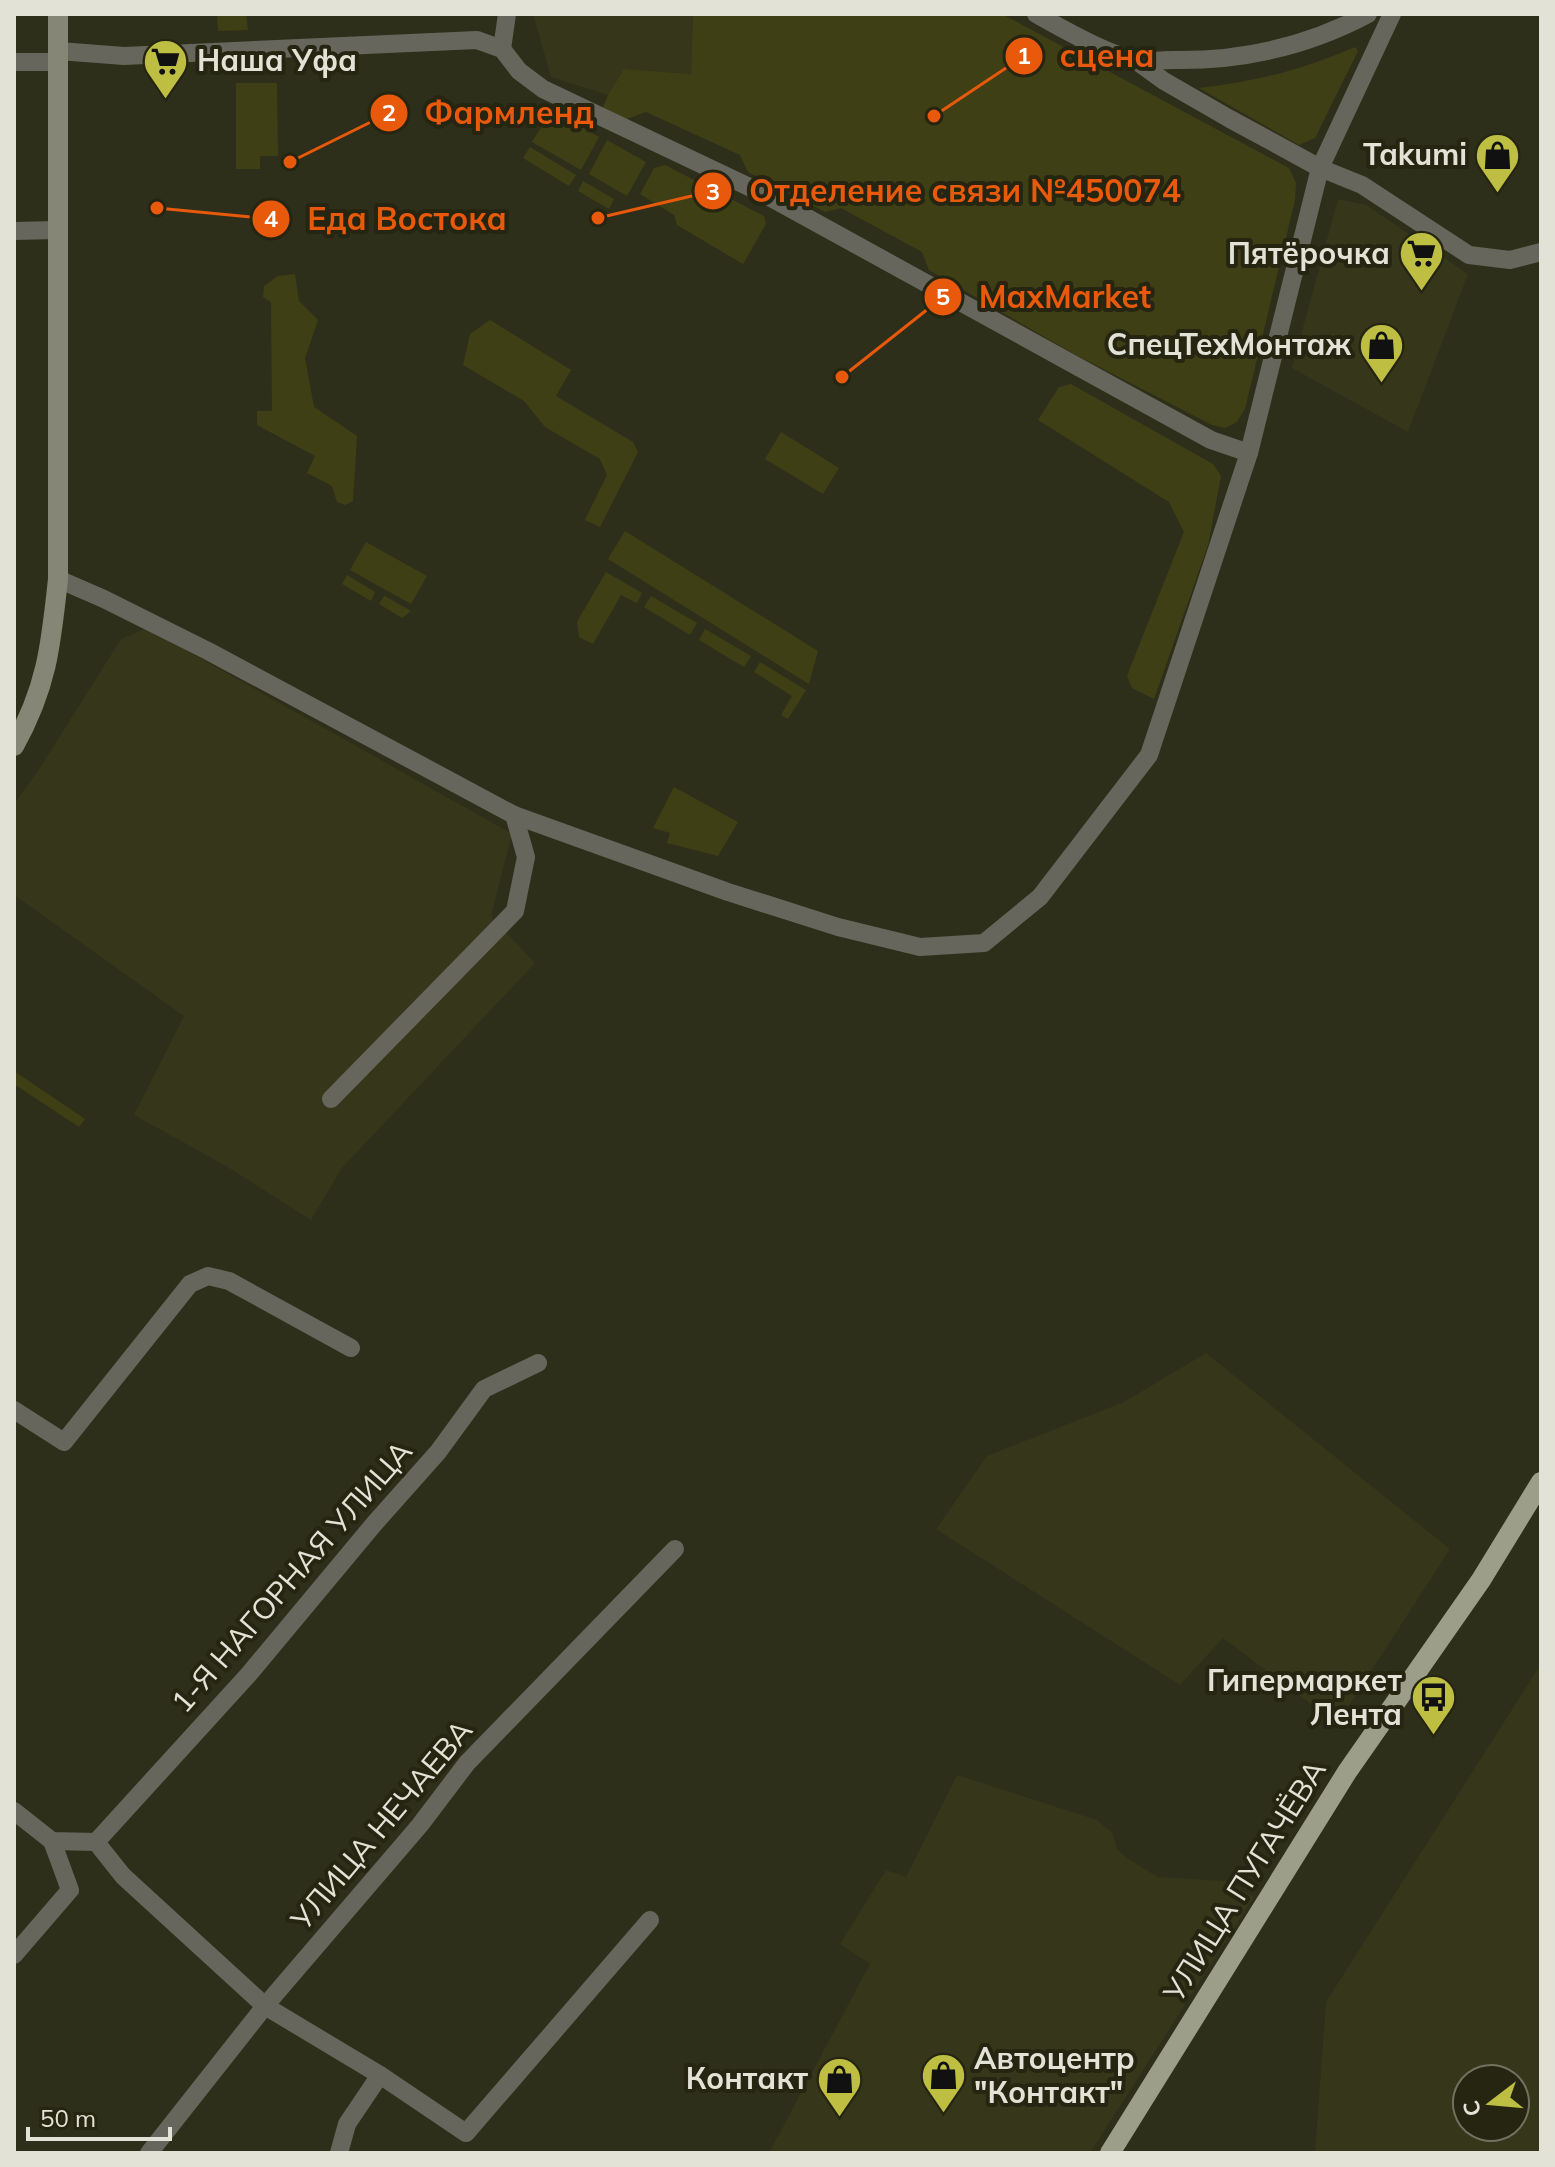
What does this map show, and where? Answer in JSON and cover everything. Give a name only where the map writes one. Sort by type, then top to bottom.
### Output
[{"type":"main road","points":[[14,746],[35,706],[50,657],[58,579],[58,14]]},
{"type":"main road","name":"УЛИЦА ПУГАЧЁВА","points":[[1110,2153],[1347,1772],[1481,1580],[1541,1482]]},
{"type":"street","points":[[502,49],[507,14]]},
{"type":"street","points":[[1036,14],[1072,34],[1135,60],[1190,96],[1320,168],[1362,185],[1469,255],[1510,260],[1541,252]]},
{"type":"street","points":[[1135,60],[1241,57],[1320,35],[1368,14]]},
{"type":"street","points":[[58,579],[208,651],[514,815],[728,892],[838,927],[920,947],[984,943],[1040,897],[1149,755],[1249,453],[1320,168],[1392,14]]},
{"type":"street","points":[[14,62],[59,57],[477,40],[502,49],[519,71],[543,89],[764,194],[1211,440],[1249,453]]},
{"type":"street","points":[[14,231],[57,230]]},
{"type":"street","points":[[331,1099],[515,911],[526,857],[514,815]]},
{"type":"street","points":[[14,1410],[64,1442],[190,1284],[208,1276],[229,1281],[351,1348]]},
{"type":"street","name":"1-Я НАГОРНАЯ УЛИЦА","points":[[96,1842],[249,1674],[438,1452],[484,1389],[538,1363]]},
{"type":"street","name":"УЛИЦА НЕЧАЕВА","points":[[149,2153],[265,2006],[420,1825],[467,1763],[675,1549]]},
{"type":"street","points":[[14,1811],[52,1841],[70,1890],[14,1955]]},
{"type":"street","points":[[52,1841],[96,1842],[123,1876],[265,2006],[380,2075],[466,2133],[650,1920]]},
{"type":"street","points":[[339,2153],[347,2124],[380,2075]]},
{"type":"shaded area","points":[[217,14],[246,14],[248,30],[218,31]]},
{"type":"shaded area","points":[[533,14],[693,14],[691,74],[625,69],[608,95],[551,77]]},
{"type":"shaded area","points":[[693,14],[1002,14],[1289,168],[1296,183],[1295,200],[1245,409],[1237,422],[1225,428],[1212,425],[1074,354],[929,270],[922,252],[841,208],[825,212],[748,172],[740,155],[646,112],[621,121],[602,110],[624,69],[691,74]]},
{"type":"shaded area","points":[[1355,47],[1358,51],[1315,138],[1299,145],[1199,88],[1279,74]]},
{"type":"shaded area","points":[[236,83],[277,83],[278,156],[260,156],[260,169],[236,169]]},
{"type":"shaded area","points":[[560,115],[599,137],[581,170],[532,142],[547,122]]},
{"type":"shaded area","points":[[607,140],[646,162],[627,196],[589,174]]},
{"type":"shaded area","points":[[530,147],[576,175],[569,186],[523,158]]},
{"type":"shaded area","points":[[665,165],[764,216],[766,224],[743,264],[677,225],[674,215],[640,194],[654,168]]},
{"type":"shaded area","points":[[583,181],[614,199],[609,209],[578,191]]},
{"type":"shaded area","points":[[1338,199],[1366,205],[1468,274],[1408,432],[1292,368]]},
{"type":"shaded area","points":[[295,274],[299,301],[318,320],[305,358],[314,407],[357,436],[353,501],[345,505],[337,502],[332,486],[307,473],[315,456],[257,425],[257,411],[272,411],[271,302],[263,297],[264,286],[278,276]]},
{"type":"shaded area","points":[[490,320],[571,370],[556,396],[633,442],[638,452],[600,527],[585,520],[607,475],[600,459],[545,427],[524,401],[463,365],[470,334]]},
{"type":"shaded area","points":[[1071,384],[1213,464],[1221,476],[1208,545],[1154,699],[1132,688],[1127,676],[1184,532],[1169,502],[1038,420],[1059,387]]},
{"type":"shaded area","points":[[781,432],[839,468],[823,494],[765,459]]},
{"type":"shaded area","points":[[625,531],[818,651],[809,684],[608,559]]},
{"type":"shaded area","points":[[366,542],[427,576],[411,604],[350,570]]},
{"type":"shaded area","points":[[606,572],[642,593],[637,603],[621,595],[593,644],[579,637],[577,622]]},
{"type":"shaded area","points":[[347,575],[375,592],[371,601],[342,584]]},
{"type":"shaded area","points":[[384,596],[411,611],[402,618],[379,604]]},
{"type":"shaded area","points":[[651,596],[697,623],[690,635],[644,607]]},
{"type":"shaded area","points":[[147,628],[512,834],[491,916],[535,963],[342,1168],[311,1220],[226,1166],[134,1115],[184,1016],[14,895],[14,804],[121,639]]},
{"type":"shaded area","points":[[705,629],[751,656],[744,667],[699,640]]},
{"type":"shaded area","points":[[760,662],[806,690],[788,719],[781,715],[792,696],[754,672]]},
{"type":"shaded area","points":[[674,787],[738,822],[718,856],[667,843],[670,833],[653,828]]},
{"type":"shaded area","points":[[14,1071],[85,1119],[79,1127],[14,1084]]},
{"type":"shaded area","points":[[1206,1353],[1450,1549],[1337,1724],[1223,1638],[1180,1685],[936,1529],[987,1456],[1124,1402]]},
{"type":"shaded area","points":[[1541,1664],[1541,2153],[1315,2153],[1326,2002]]},
{"type":"shaded area","points":[[957,1775],[1097,1820],[1113,1834],[1117,1849],[1158,1877],[1225,1881],[1254,1897],[1090,2153],[769,2153],[870,1964],[840,1944],[886,1870],[906,1877]]},
{"type":"place","name":"Наша Уфа","points":[[166,100]]},
{"type":"place","name":"сцена","points":[[934,116]]},
{"type":"place","name":"Фармленд","points":[[290,162]]},
{"type":"place","name":"Takumi","points":[[1498,194]]},
{"type":"place","name":"Еда Востока","points":[[157,208]]},
{"type":"place","name":"Отделение связи №450074","points":[[598,218]]},
{"type":"place","name":"Пятёрочка","points":[[1421,293]]},
{"type":"place","name":"MaxMarket","points":[[842,377]]},
{"type":"place","name":"СпецТехМонтаж","points":[[1382,384]]},
{"type":"place","name":"Гипермаркет Лента","points":[[1433,1737]]},
{"type":"place","name":"Автоцентр \"Контакт\"","points":[[943,2115]]},
{"type":"place","name":"Контакт","points":[[839,2118]]}]
